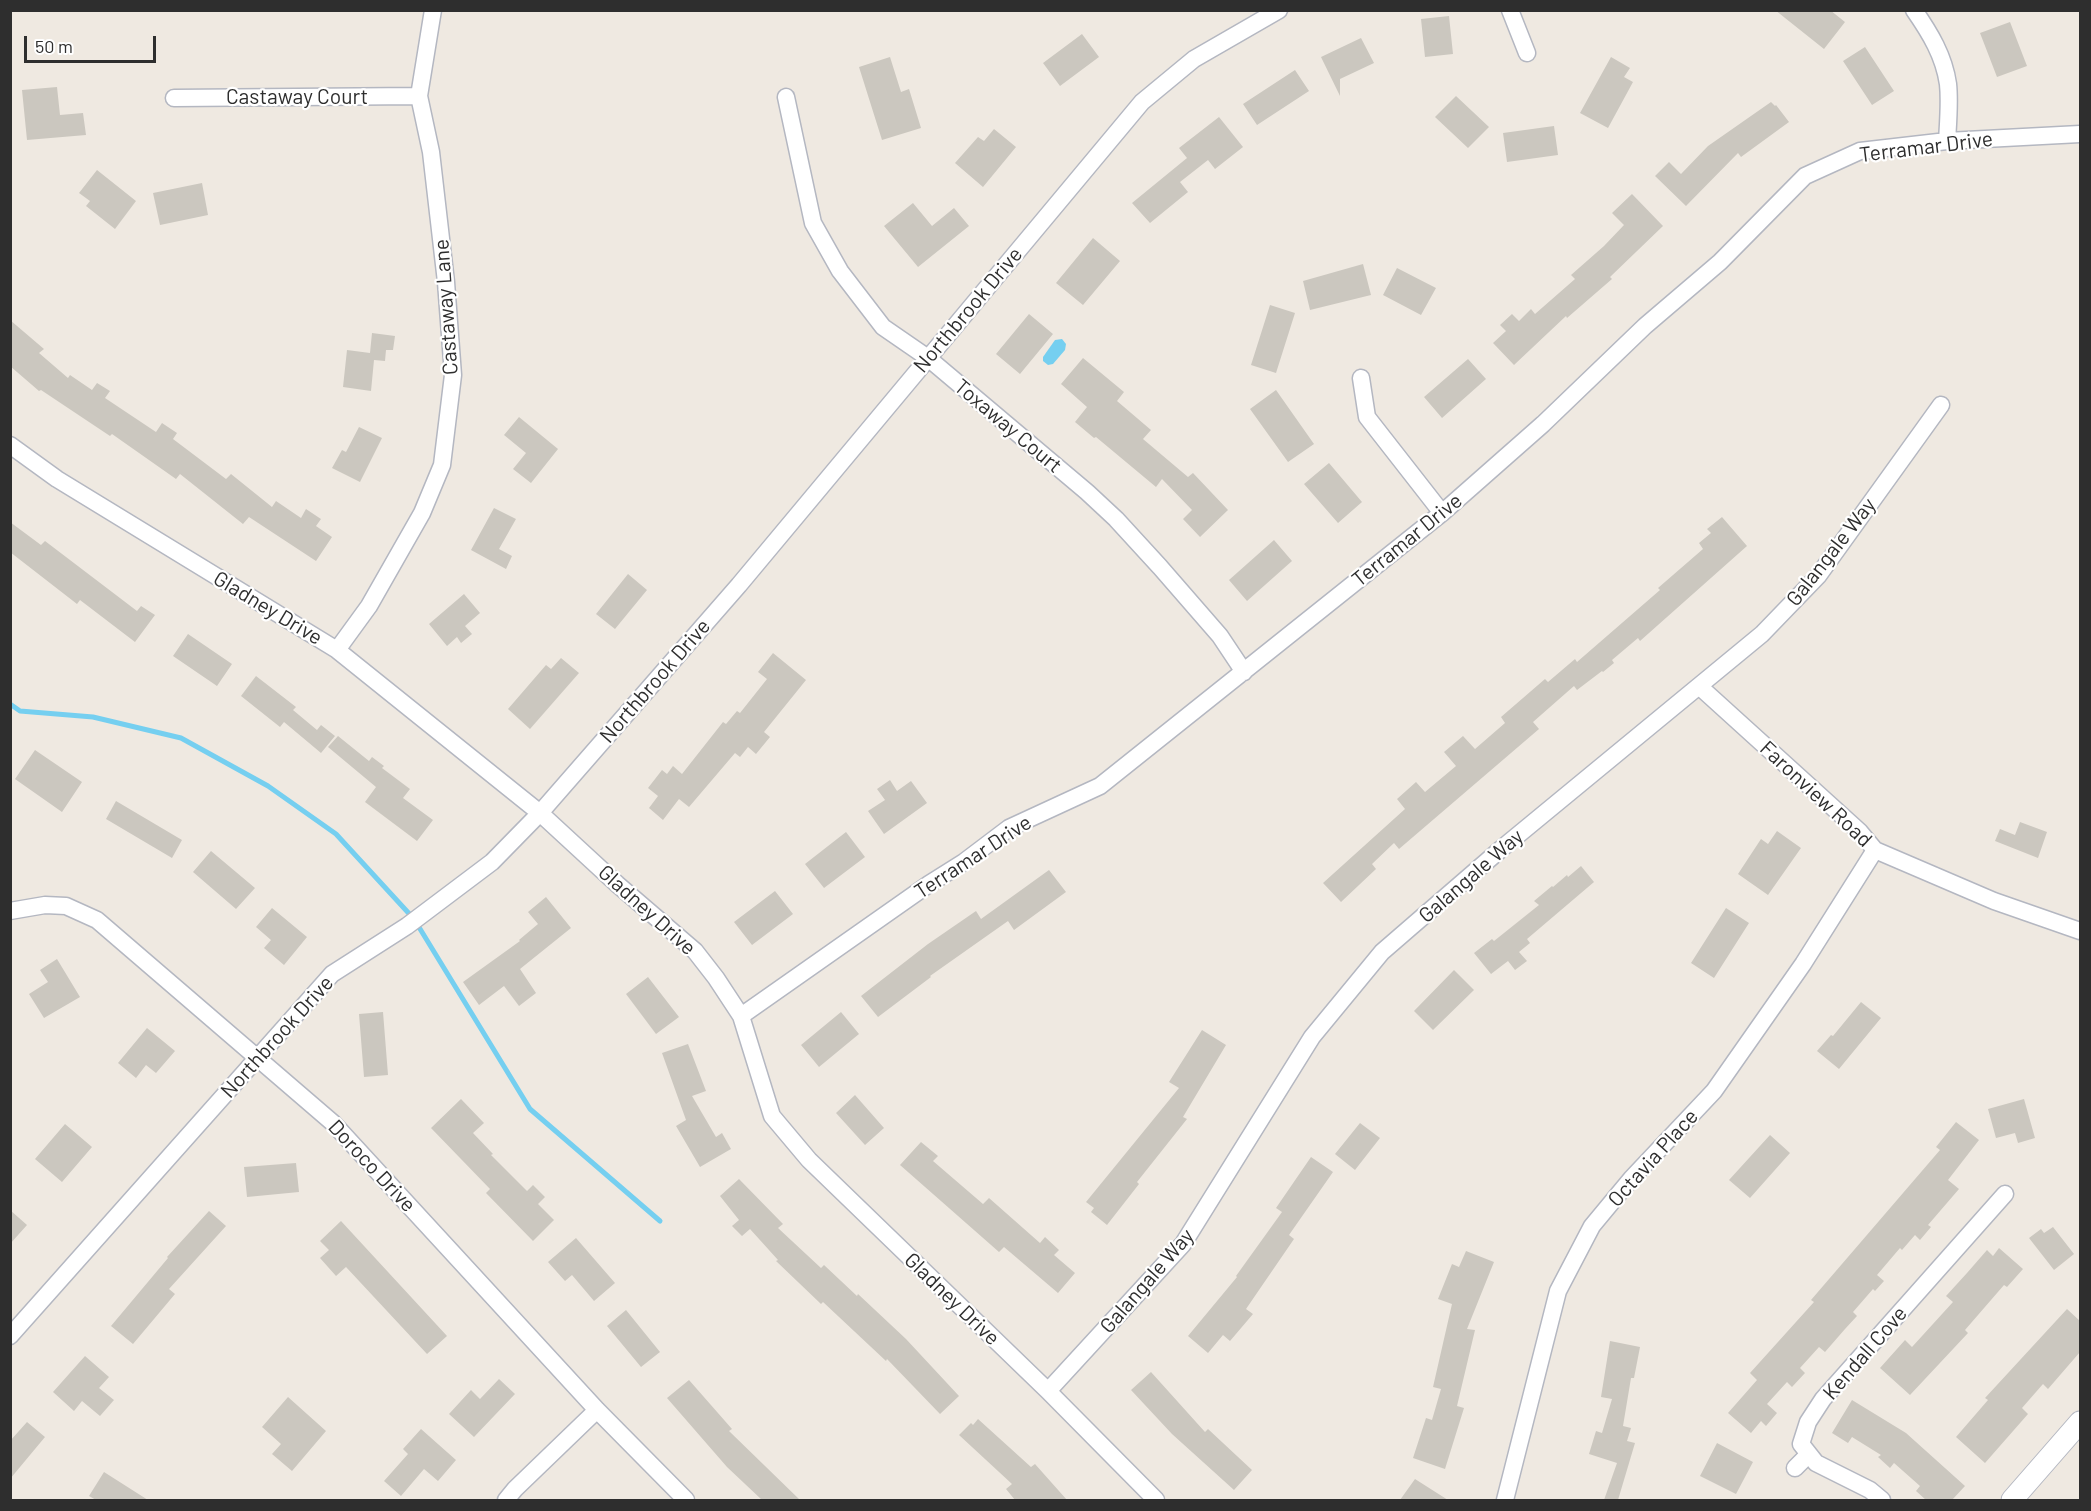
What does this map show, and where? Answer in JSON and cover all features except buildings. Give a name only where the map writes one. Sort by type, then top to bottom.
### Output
[{"type":"street","name":"Castaway Lane","points":[[337,650],[369,606],[422,513],[442,465],[453,375],[446,282],[431,152],[419,96],[433,10]]},
{"type":"street","name":"Northbrook Drive","points":[[10,1336],[332,974],[407,926],[492,862],[540,813],[739,585],[1142,102],[1194,59],[1279,10]]},
{"type":"street","points":[[1510,10],[1527,53]]},
{"type":"street","points":[[1914,10],[1934,40],[1944,65],[1948,86],[1947,141]]},
{"type":"street","name":"Castaway Court","points":[[174,98],[419,96]]},
{"type":"street","name":"Toxaway Court","points":[[786,97],[813,223],[840,271],[884,327],[928,358],[1116,519],[1220,636],[1244,672]]},
{"type":"street","name":"Terramar Drive","points":[[741,1016],[964,862],[1009,828],[1100,786],[1442,513],[1543,424],[1645,326],[1720,262],[1805,176],[1860,151],[1947,141],[2080,134]]},
{"type":"street","points":[[1361,378],[1367,417],[1442,513]]},
{"type":"street","name":"Galangale Way","points":[[1048,1391],[1183,1244],[1312,1037],[1382,952],[1501,849],[1762,634],[1818,576],[1941,405]]},
{"type":"street","name":"Gladney Drive","points":[[10,445],[57,479],[337,650],[540,813],[617,884],[695,951],[741,1016],[772,1116],[817,1167],[1048,1391],[1156,1500]]},
{"type":"street","name":"Faronview Road","points":[[1700,687],[1860,832],[1875,850],[1994,902],[2080,931]]},
{"type":"street","name":"Octavia Place","points":[[1505,1500],[1558,1292],[1592,1226],[1630,1179],[1714,1091],[1803,964],[1875,850]]},
{"type":"street","name":"Doroco Drive","points":[[10,911],[31,906],[66,906],[97,920],[333,1123],[597,1410],[686,1500]]},
{"type":"street","name":"Kendall Cove","points":[[1808,1455],[1802,1444],[1808,1422],[1823,1399],[2005,1194]]},
{"type":"street","points":[[506,1500],[597,1410]]},
{"type":"street","points":[[2012,1500],[2080,1422]]},
{"type":"street","points":[[1795,1468],[1808,1455],[1816,1463],[1870,1490],[1882,1500]]},
{"type":"water","points":[[1062,339],[1066,344],[1065,350],[1053,364],[1048,365],[1043,361],[1043,357],[1055,340]]},
{"type":"waterway","points":[[10,704],[20,711],[93,717],[181,738],[268,786],[336,834],[414,919],[530,1109],[660,1221]]}]
